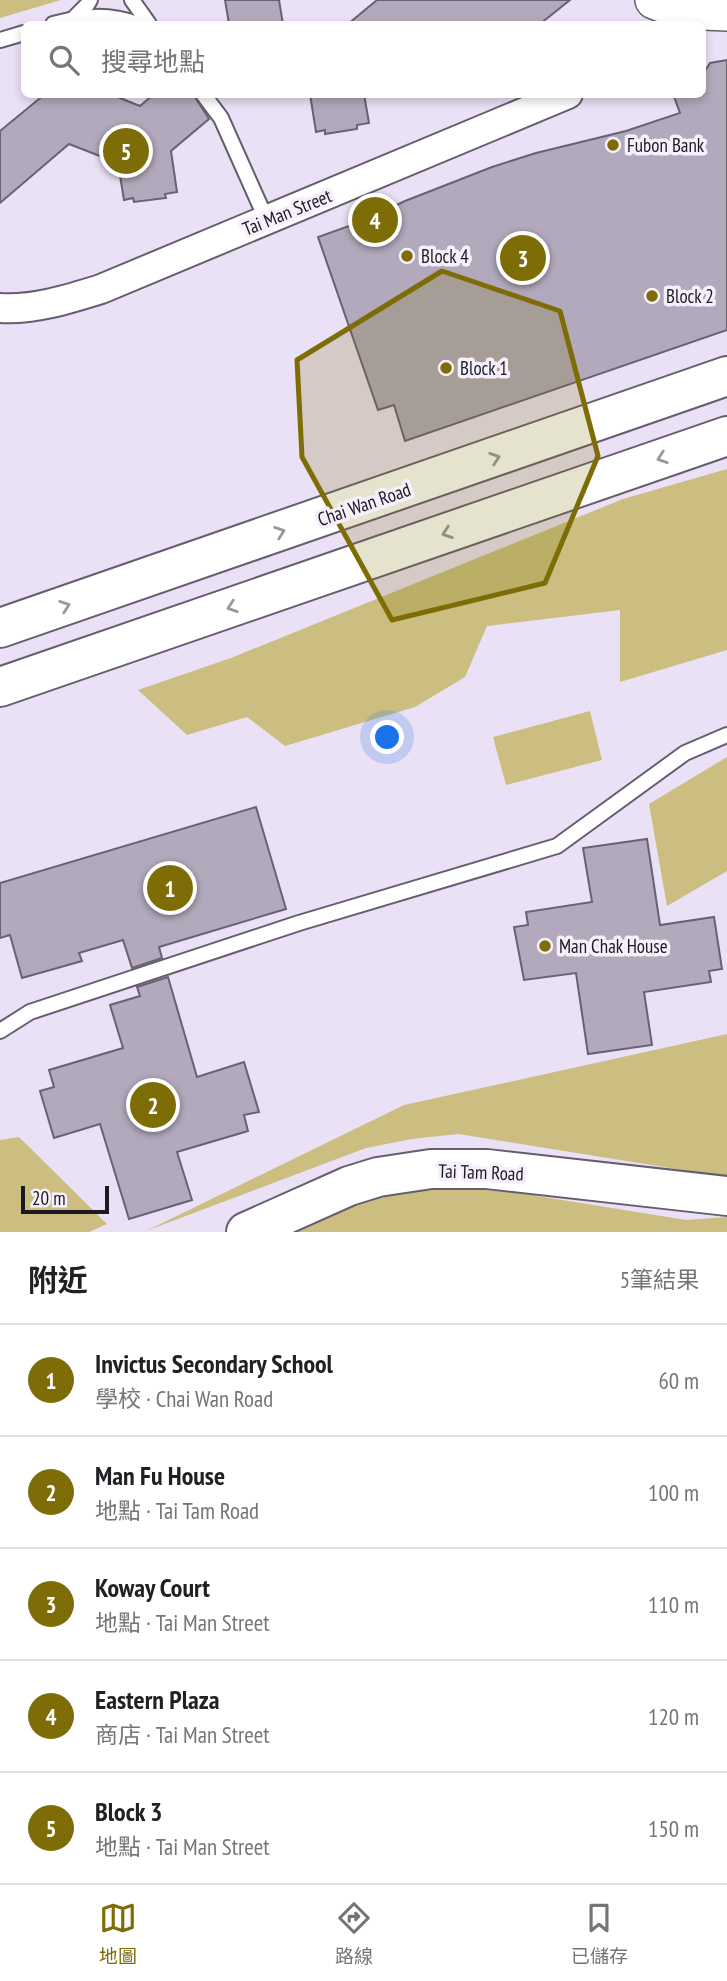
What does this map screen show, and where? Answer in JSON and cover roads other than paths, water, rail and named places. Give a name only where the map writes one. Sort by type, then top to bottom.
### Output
[{"type":"main road","name":"Chai Wan Road","points":[[0,628],[727,376]]},
{"type":"main road","points":[[0,687],[727,436]]},
{"type":"main road","name":"Tai Tam Road","points":[[246,1232],[349,1186],[378,1177],[431,1169],[487,1168],[727,1196]]},
{"type":"street","points":[[654,0],[702,16]]},
{"type":"street","name":"Tai Man Street","points":[[0,309],[36,306],[101,289],[559,98]]},
{"type":"lane","points":[[73,19],[90,0]]},
{"type":"lane","points":[[132,0],[147,21]]},
{"type":"lane","points":[[65,21],[98,16],[130,21]]},
{"type":"lane","points":[[0,40],[21,34]]},
{"type":"lane","points":[[206,98],[221,118],[267,221]]},
{"type":"lane","points":[[0,1031],[30,1012],[299,923],[556,846],[685,753],[727,735]]},
{"type":"place","name":"Fubon Bank","points":[[613,145]]},
{"type":"place","name":"Block 3","points":[[126,151]]},
{"type":"place","name":"Eastern Plaza","points":[[375,220]]},
{"type":"place","name":"Block 4","points":[[407,256]]},
{"type":"place","name":"Koway Court","points":[[523,258]]},
{"type":"place","name":"Block 2","points":[[652,296]]},
{"type":"place","name":"Block 1","points":[[446,368]]},
{"type":"place","name":"Invictus Secondary School","points":[[170,888]]},
{"type":"place","name":"Man Chak House","points":[[545,946]]},
{"type":"place","name":"Man Fu House","points":[[153,1105]]}]
